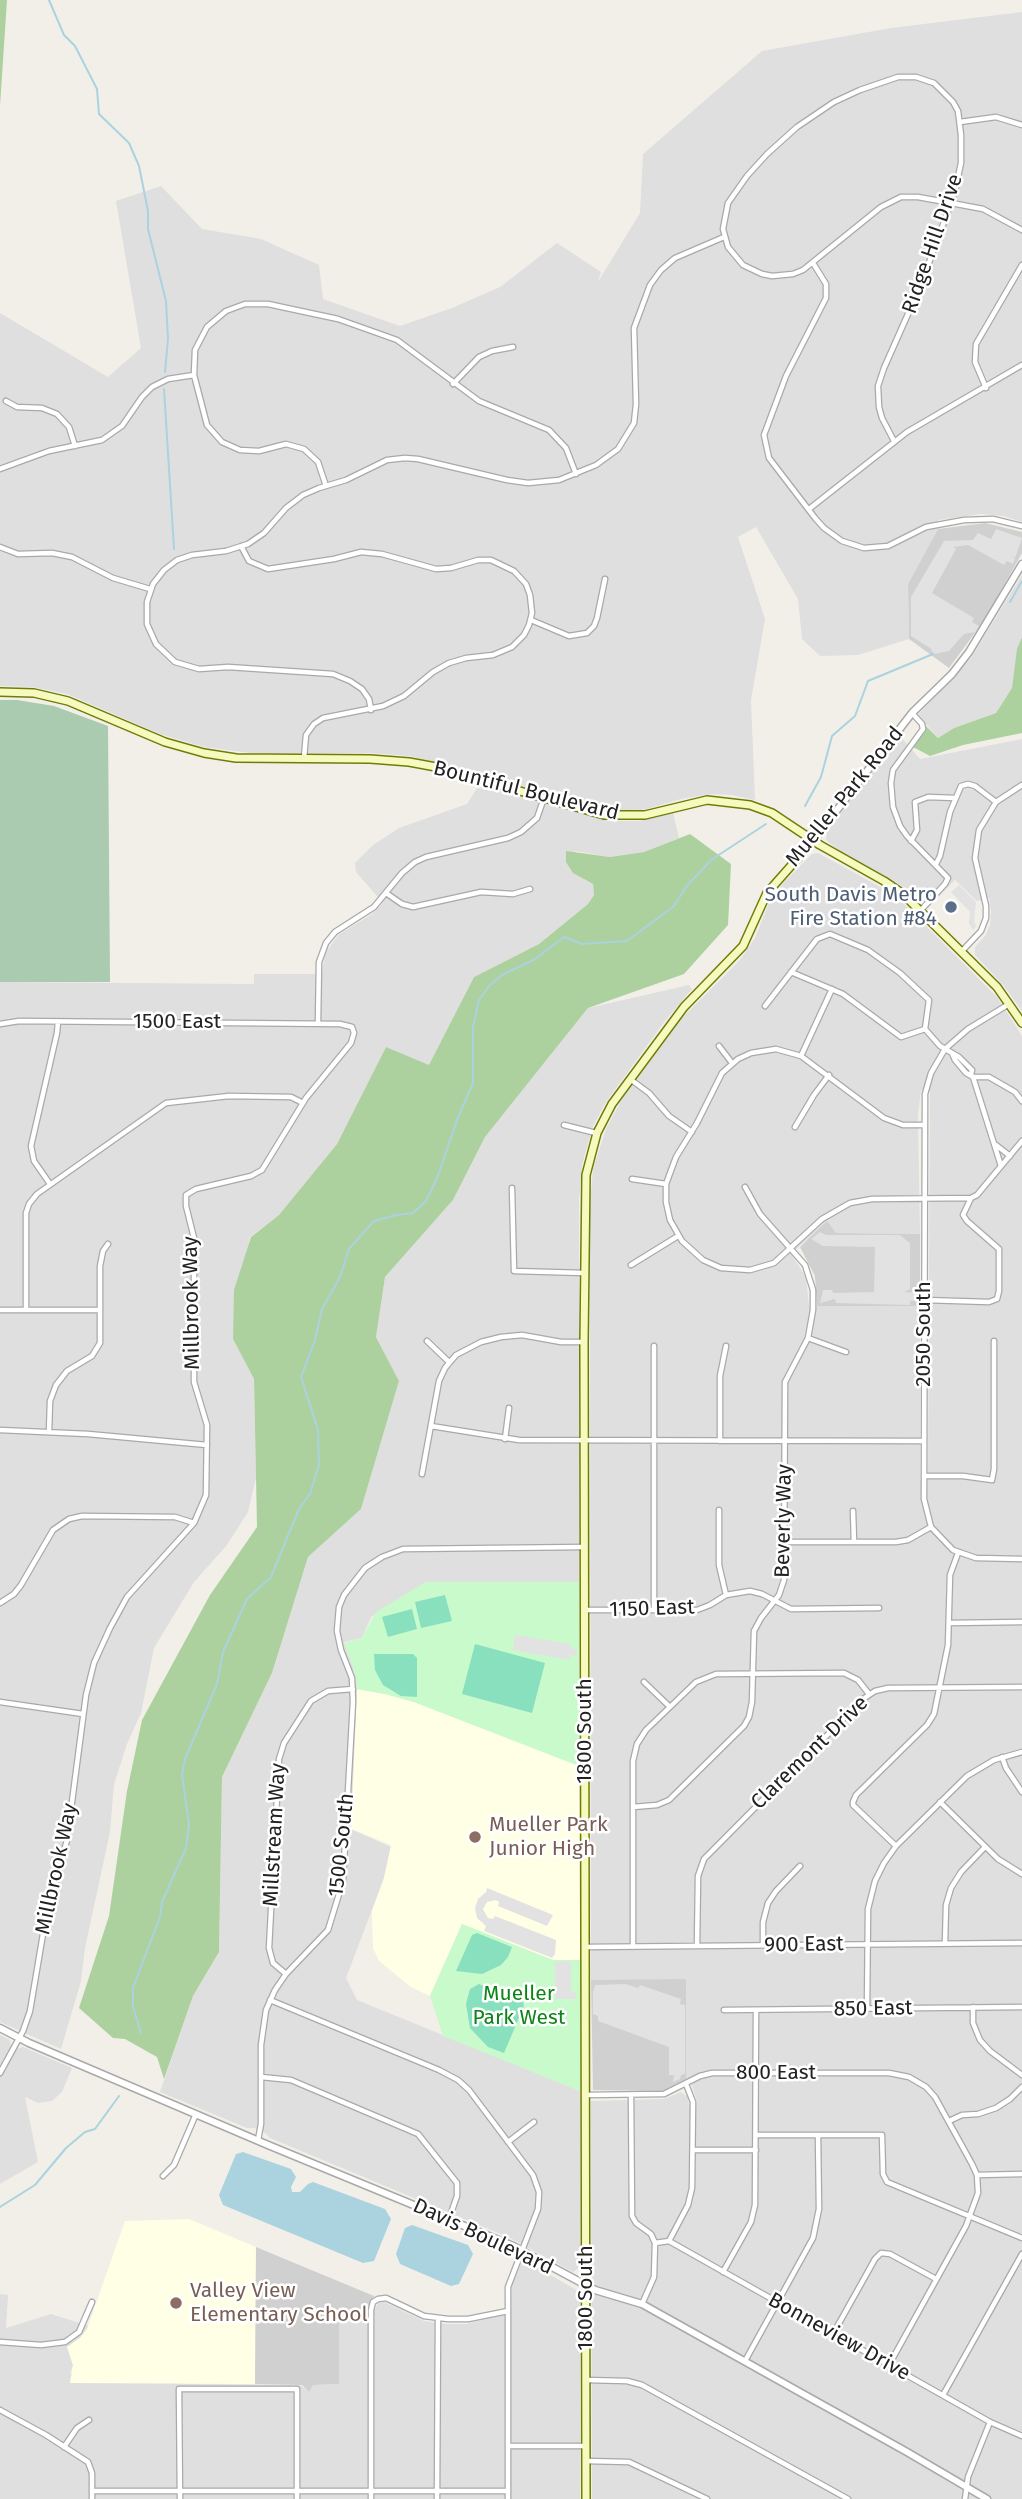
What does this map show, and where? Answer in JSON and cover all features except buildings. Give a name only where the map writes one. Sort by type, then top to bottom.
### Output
[{"type":"main road","name":"Bountiful Boulevard","points":[[0,692],[34,693],[68,701],[165,742],[204,753],[236,758],[380,759],[409,762],[436,767],[595,813],[629,817],[653,814],[696,802],[728,801],[750,805],[772,813],[813,841],[884,881],[921,910],[1010,1004],[1022,1023]]},
{"type":"main road","name":"Mueller Park Road","points":[[597,1133],[630,1078],[684,1007],[743,946],[773,885],[813,841]]},
{"type":"main road","name":"1800 South","points":[[586,2499],[584,1273],[586,1174],[597,1133]]},
{"type":"street","name":"Ridge Hill Drive","points":[[724,237],[725,211],[747,176],[797,127],[841,99],[890,79],[916,76],[934,83],[948,94],[958,111],[961,163],[951,203],[920,287],[878,386],[882,418],[894,442]]},
{"type":"street","points":[[960,122],[996,117],[1022,125]]},
{"type":"street","points":[[371,710],[369,699],[362,689],[337,675],[228,667],[199,669],[175,662],[160,648],[149,629],[146,608],[150,589],[163,570],[177,560],[242,547],[264,533],[297,499],[326,485],[354,477],[382,462],[418,459],[522,483],[551,481],[596,465],[612,453],[631,429],[636,404],[634,328],[653,280],[675,258],[724,237],[735,257],[743,265],[762,274],[782,276],[793,274],[813,264],[893,200],[909,196],[983,209],[1022,230]]},
{"type":"street","points":[[813,264],[826,284],[826,299],[792,365],[764,435],[769,458],[809,509],[833,535],[864,548],[888,546],[926,527],[964,520],[993,519],[1022,526]]},
{"type":"street","points":[[986,388],[975,362],[976,344],[1022,265]]},
{"type":"street","points":[[326,485],[315,458],[299,446],[286,444],[246,451],[228,446],[218,439],[205,419],[194,375],[195,350],[207,327],[226,311],[238,305],[256,302],[327,316],[389,337],[409,348],[453,384],[489,407],[549,430],[566,448],[576,474]]},
{"type":"street","points":[[453,384],[480,357],[499,349],[513,347]]},
{"type":"street","points":[[809,509],[920,423],[986,388],[1022,365]]},
{"type":"street","points":[[0,468],[17,461],[96,442],[113,434],[126,422],[142,397],[158,383],[194,375]]},
{"type":"street","points":[[6,401],[17,407],[42,408],[58,414],[69,428],[75,446]]},
{"type":"street","points":[[0,547],[18,554],[52,553],[72,557],[113,578],[150,589]]},
{"type":"street","points":[[242,547],[246,558],[253,564],[272,570],[361,552],[382,554],[431,569],[451,568],[478,560],[495,561],[510,567],[526,584],[532,601],[531,620],[524,635],[512,647],[493,655],[449,663],[433,672],[398,700],[371,710],[328,716],[318,721],[305,739],[304,758]]},
{"type":"street","name":"Mueller Park Road","points":[[813,841],[912,713],[952,674],[969,652],[1022,564]]},
{"type":"street","points":[[531,620],[569,636],[587,633],[597,618],[605,579]]},
{"type":"street","points":[[912,713],[922,724],[923,730],[895,766],[891,783],[895,814],[911,841],[947,875],[947,881],[921,910]]},
{"type":"street","points":[[936,864],[959,789],[968,784],[980,789],[996,802]]},
{"type":"street","points":[[962,951],[983,929],[986,918],[975,851],[982,824],[996,802],[1022,785]]},
{"type":"street","points":[[911,841],[917,831],[915,802],[928,797],[955,798]]},
{"type":"street","points":[[318,1024],[318,968],[323,949],[335,932],[370,910],[405,869],[420,859],[508,838],[521,832],[537,818],[544,798]]},
{"type":"street","points":[[386,893],[402,904],[413,907],[481,892],[513,894],[530,889]]},
{"type":"street","points":[[765,1006],[817,939],[823,935],[834,935],[868,950],[900,973],[929,1000],[925,1029]]},
{"type":"street","points":[[791,972],[859,1004],[901,1037],[925,1029]]},
{"type":"street","points":[[802,1056],[832,989]]},
{"type":"street","name":"2050 South","points":[[931,1527],[924,1504],[923,1105],[936,1063],[946,1049],[968,1028],[1010,1004]]},
{"type":"street","name":"1500 East","points":[[0,1024],[19,1021],[343,1024],[354,1029]]},
{"type":"street","points":[[50,1184],[34,1161],[31,1146],[58,1022]]},
{"type":"street","name":"Millbrook Way","points":[[0,2073],[30,2011],[45,1922],[66,1845],[88,1684],[99,1651],[134,1587],[194,1523],[206,1494],[206,1416],[194,1382],[194,1242],[186,1195],[196,1189],[257,1174],[265,1167],[303,1103],[351,1043],[354,1029]]},
{"type":"street","points":[[925,1029],[969,1066],[1001,1167]]},
{"type":"street","points":[[719,1046],[732,1063]]},
{"type":"street","points":[[923,1125],[903,1125],[884,1118],[802,1056],[785,1050],[751,1053],[732,1063],[717,1079],[692,1132],[676,1157],[666,1184],[668,1211],[678,1236],[703,1260],[730,1270],[750,1270],[766,1266],[791,1248],[822,1219],[849,1203],[872,1199],[971,1198],[977,1195],[1022,1141]]},
{"type":"street","points":[[795,1127],[829,1075]]},
{"type":"street","points":[[972,1076],[989,1077],[1015,1091],[1022,1101]]},
{"type":"street","points":[[630,1078],[649,1093],[674,1121],[692,1132]]},
{"type":"street","points":[[26,1310],[26,1213],[33,1196],[166,1103],[229,1096],[287,1097],[303,1103]]},
{"type":"street","points":[[564,1125],[597,1133]]},
{"type":"street","points":[[995,1145],[1010,1156]]},
{"type":"street","points":[[632,1179],[666,1184]]},
{"type":"street","name":"Beverly Way","points":[[633,1807],[657,1805],[669,1800],[744,1726],[752,1707],[754,1631],[775,1602],[784,1580],[785,1382],[808,1338],[813,1310],[812,1282],[805,1265],[760,1214],[745,1187]]},
{"type":"street","points":[[512,1188],[513,1271],[584,1273]]},
{"type":"street","points":[[924,1300],[989,1302],[997,1299],[999,1249],[965,1218],[964,1211],[971,1198]]},
{"type":"street","points":[[631,1265],[678,1236]]},
{"type":"street","points":[[49,1432],[50,1401],[56,1385],[67,1371],[92,1356],[98,1348],[101,1338],[100,1266],[103,1251],[108,1244]]},
{"type":"street","points":[[0,1310],[100,1310]]},
{"type":"street","points":[[422,1474],[439,1381],[449,1362],[472,1346],[502,1337],[522,1335],[561,1342],[584,1342]]},
{"type":"street","points":[[808,1338],[846,1352]]},
{"type":"street","points":[[427,1341],[449,1362]]},
{"type":"street","points":[[924,1476],[963,1476],[992,1480],[994,1341]]},
{"type":"street","points":[[654,1346],[654,1610]]},
{"type":"street","points":[[720,1441],[720,1376],[726,1346]]},
{"type":"street","points":[[505,1439],[509,1408]]},
{"type":"street","points":[[431,1426],[505,1439],[924,1441]]},
{"type":"street","points":[[0,1430],[207,1445]]},
{"type":"street","points":[[719,1510],[719,1572],[726,1595]]},
{"type":"street","points":[[853,1511],[854,1542]]},
{"type":"street","points":[[0,1603],[18,1590],[52,1530],[69,1518],[175,1517],[194,1523]]},
{"type":"street","points":[[785,1542],[902,1541],[931,1527],[943,1542],[958,1553],[985,1559],[1022,1559]]},
{"type":"street","name":"1500 South","points":[[258,2140],[261,2124],[261,2033],[270,2000],[286,1973],[328,1930],[341,1890],[345,1862],[353,1689],[350,1671],[339,1641],[337,1620],[344,1595],[358,1575],[382,1557],[414,1548],[585,1547]]},
{"type":"street","points":[[896,1846],[853,1802],[856,1795],[927,1725],[937,1707],[949,1623],[950,1575],[958,1553]]},
{"type":"street","name":"1150 East","points":[[585,1610],[697,1609],[726,1595],[742,1591],[756,1592],[786,1608],[879,1608]]},
{"type":"street","points":[[949,1623],[1022,1622]]},
{"type":"street","points":[[633,1947],[633,1761],[637,1745],[646,1730],[691,1685],[716,1674],[844,1673],[858,1680],[869,1694]]},
{"type":"street","points":[[643,1682],[670,1707]]},
{"type":"street","name":"Claremont Drive","points":[[698,1946],[698,1877],[704,1859],[869,1694],[888,1688],[1022,1687]]},
{"type":"street","name":"Millstream Way","points":[[286,1973],[273,1963],[269,1948],[279,1759],[284,1743],[311,1701],[328,1691],[353,1689]]},
{"type":"street","points":[[0,1702],[83,1714]]},
{"type":"street","points":[[867,2009],[868,1909],[872,1891],[884,1863],[896,1846],[974,1771],[1002,1757],[1022,1752]]},
{"type":"street","points":[[1002,1757],[1022,1792]]},
{"type":"street","points":[[940,1802],[1004,1864],[1022,1874]]},
{"type":"street","points":[[945,1943],[946,1905],[951,1888],[961,1872],[985,1847]]},
{"type":"street","points":[[763,1945],[762,1922],[768,1903],[800,1866]]},
{"type":"street","name":"900 East","points":[[585,1947],[1022,1943]]},
{"type":"street","points":[[270,2000],[452,2076],[468,2090],[533,2175],[539,2192],[537,2214],[508,2284],[508,2499]]},
{"type":"street","points":[[973,2007],[974,2028],[980,2040],[1022,2076]]},
{"type":"street","name":"850 East","points":[[724,2010],[1022,2007]]},
{"type":"street","points":[[723,2272],[753,2213],[756,2010]]},
{"type":"street","name":"Davis Boulevard","points":[[0,2028],[522,2250],[586,2286],[642,2304],[986,2499]]},
{"type":"street","name":"800 East","points":[[586,2095],[664,2094],[708,2074],[902,2075],[915,2079],[935,2097],[977,2175]]},
{"type":"street","points":[[261,2077],[291,2080],[418,2134],[457,2182],[457,2196],[449,2219]]},
{"type":"street","points":[[655,2243],[669,2241],[691,2197],[693,2099],[685,2084]]},
{"type":"street","points":[[949,2122],[958,2116],[978,2114],[996,2108],[1022,2087]]},
{"type":"street","points":[[631,2095],[632,2216],[636,2223],[651,2234],[655,2243],[654,2277],[642,2304]]},
{"type":"street","points":[[163,2176],[174,2165],[197,2114]]},
{"type":"street","points":[[508,2142],[534,2122]]},
{"type":"street","points":[[756,2135],[882,2135],[884,2180],[1022,2238]]},
{"type":"street","points":[[745,2361],[810,2247],[816,2229],[818,2135]]},
{"type":"street","points":[[693,2150],[756,2150]]},
{"type":"street","points":[[889,2365],[971,2217],[978,2193],[977,2175],[1022,2174]]},
{"type":"street","name":"Bonneview Drive","points":[[669,2241],[990,2422],[1022,2436]]},
{"type":"street","points":[[833,2334],[875,2259],[881,2253],[890,2254],[936,2279]]},
{"type":"street","points":[[943,2395],[1022,2254]]},
{"type":"street","points":[[371,2499],[373,2302],[383,2298],[424,2316],[438,2319],[468,2319],[508,2311]]},
{"type":"street","points":[[0,2342],[41,2345],[65,2342],[79,2332],[92,2302]]},
{"type":"street","points":[[437,2499],[438,2319]]},
{"type":"street","points":[[586,2380],[627,2381],[649,2388],[848,2499]]},
{"type":"street","points":[[180,2499],[179,2389],[297,2389],[297,2499]]},
{"type":"street","points":[[0,2410],[64,2446],[89,2465],[92,2499]]},
{"type":"street","points":[[64,2446],[77,2428],[89,2420]]},
{"type":"street","points":[[965,2499],[966,2486],[990,2422]]},
{"type":"street","points":[[508,2446],[586,2446]]},
{"type":"street","points":[[586,2461],[629,2462],[707,2499]]},
{"type":"street","points":[[92,2491],[508,2491]]},
{"type":"shaded area","points":[[1022,12],[1022,522],[1004,516],[981,514],[938,520],[938,529],[908,584],[909,639],[858,655],[820,656],[802,639],[798,599],[756,527],[738,537],[765,619],[751,700],[755,800],[711,794],[647,809],[605,809],[409,756],[369,753],[251,753],[204,747],[160,734],[67,694],[32,687],[0,686],[0,313],[108,377],[141,348],[116,201],[161,186],[202,229],[261,239],[319,265],[323,299],[400,326],[452,308],[500,287],[557,243],[601,272],[598,282],[640,213],[643,154],[762,51],[891,28]]},
{"type":"shaded area","points":[[985,523],[1022,532],[1022,553],[985,619],[949,668],[909,639],[908,584],[938,529]]},
{"type":"shaded area","points":[[996,529],[1022,538],[1015,558],[1011,556],[1015,559],[1013,564],[1007,561],[1004,565],[968,545],[953,547],[956,549],[932,593],[974,618],[972,622],[979,626],[975,632],[964,634],[949,651],[934,654],[930,648],[911,636],[911,597],[944,541],[973,540],[978,533],[991,539]]},
{"type":"shaded area","points":[[1022,575],[1022,637],[1012,688],[996,713],[954,728],[938,738],[918,715],[971,658]]},
{"type":"shaded area","points":[[0,700],[54,706],[108,726],[110,982],[0,982]]},
{"type":"shaded area","points":[[900,736],[920,759],[1022,739],[1022,1011],[1004,986],[975,955],[975,947],[990,925],[989,898],[977,901],[955,880],[928,908],[902,886],[841,852],[826,840],[827,831]]},
{"type":"shaded area","points":[[479,785],[609,821],[639,821],[673,813],[679,838],[644,852],[610,857],[575,851],[583,879],[593,884],[594,895],[588,904],[539,944],[474,977],[429,1066],[386,1047],[337,1144],[279,1215],[250,1237],[233,1339],[254,1379],[256,1478],[248,1512],[227,1545],[194,1582],[154,1648],[141,1713],[114,1784],[110,1832],[85,1948],[81,1981],[61,2049],[0,2022],[0,982],[254,984],[254,974],[322,974],[325,954],[338,935],[372,914],[383,903],[356,872],[355,863],[373,845],[399,828],[467,804]]},
{"type":"shaded area","points":[[818,853],[884,889],[902,902],[997,997],[1022,1036],[1022,2499],[592,2499],[591,2101],[664,2099],[681,2092],[688,2097],[689,2105],[697,2105],[690,2078],[686,2079],[686,1980],[591,1980],[590,1206],[593,1169],[606,1129],[621,1101],[682,1018],[740,960],[755,938],[769,903],[784,882],[812,854]],"holes":[[[921,1090],[930,1092],[928,1481],[920,1480],[920,1306],[809,1306],[806,1277],[791,1254],[827,1222],[836,1233],[920,1234],[918,1115]]]},
{"type":"shaded area","points":[[959,885],[976,902],[976,926],[973,930],[969,923],[970,912],[951,892]]},
{"type":"shaded area","points":[[689,985],[692,989],[665,1021],[606,1102],[593,1126],[582,1165],[579,1201],[579,1582],[426,1582],[371,1617],[362,1638],[344,1642],[353,1667],[358,1695],[351,1829],[391,1847],[384,1878],[346,1978],[357,2000],[580,2091],[580,2267],[573,2272],[510,2238],[270,2138],[254,2128],[247,2128],[160,2092],[193,1996],[219,1952],[222,1777],[272,1673],[308,1557],[361,1509],[399,1381],[376,1337],[385,1277],[453,1200],[485,1137],[588,1008]]},
{"type":"shaded area","points":[[827,1221],[836,1233],[920,1234],[920,1306],[817,1306],[815,1276],[800,1247]]},
{"type":"shaded area","points":[[820,1232],[826,1235],[900,1235],[910,1243],[910,1289],[904,1292],[917,1293],[917,1300],[910,1301],[910,1305],[836,1303],[835,1299],[820,1303],[823,1290],[832,1290],[833,1293],[874,1292],[875,1247],[823,1246],[811,1239]]},
{"type":"shaded area","points":[[515,1635],[571,1644],[571,1648],[577,1650],[577,1656],[570,1655],[569,1660],[513,1650]]},
{"type":"shaded area","name":"Mueller Park Junior High","points":[[357,1689],[414,1702],[579,1766],[580,1960],[553,1960],[462,1924],[430,1996],[411,1987],[379,1961],[373,1948],[372,1911],[384,1878],[391,1845],[351,1829]]},
{"type":"shaded area","points":[[487,1888],[553,1915],[547,1926],[498,1906],[499,1902],[496,1900],[487,1902],[483,1909],[488,1918],[493,1919],[495,1916],[556,1940],[552,1958],[484,1931],[486,1926],[477,1918],[475,1908]]},
{"type":"shaded area","points":[[555,1962],[571,1962],[571,1991],[576,1992],[576,1999],[555,1999]]},
{"type":"shaded area","points":[[686,1979],[686,2079],[662,2091],[593,2090],[591,1980]]},
{"type":"shaded area","points":[[626,1984],[638,1988],[640,1985],[681,1999],[680,2004],[685,2005],[685,2074],[681,2075],[680,2079],[673,2082],[674,2075],[669,2075],[669,2047],[598,2021],[598,2016],[593,2014],[595,1985]]},
{"type":"shaded area","points":[[0,2035],[10,2040],[11,2046],[17,2049],[23,2047],[72,2068],[62,2092],[52,2101],[38,2103],[25,2097],[38,2162],[0,2184]]},
{"type":"shaded area","name":"Valley View Elementary School","points":[[189,2219],[256,2247],[255,2384],[70,2383],[73,2365],[67,2347],[87,2329],[125,2221]]},
{"type":"shaded area","points":[[256,2247],[374,2296],[367,2309],[339,2310],[339,2384],[313,2385],[309,2392],[302,2385],[255,2384]]},
{"type":"shaded area","points":[[526,2261],[580,2292],[580,2499],[0,2499],[0,2294],[8,2295],[6,2328],[51,2314],[89,2326],[80,2338],[67,2347],[73,2365],[70,2373],[188,2384],[300,2385],[309,2392],[313,2385],[339,2384],[339,2310],[375,2309],[378,2303],[384,2302],[424,2321],[446,2324],[466,2324],[497,2316],[511,2316],[512,2284],[521,2264]]},
{"type":"green space","points":[[0,0],[7,0],[0,106]]},
{"type":"green space","points":[[1022,637],[1022,733],[963,745],[930,756],[913,747],[925,725],[938,738],[954,728],[996,713],[1012,688],[1017,649]]},
{"type":"green space","points":[[690,834],[731,864],[728,925],[684,974],[588,1008],[485,1137],[453,1200],[385,1277],[376,1337],[399,1381],[361,1509],[308,1557],[272,1673],[222,1777],[219,1952],[193,1996],[164,2079],[157,2057],[125,2039],[113,2038],[79,2008],[109,1916],[127,1791],[142,1720],[210,1595],[257,1527],[254,1379],[233,1339],[234,1290],[251,1237],[279,1215],[337,1144],[386,1047],[429,1065],[474,977],[539,944],[588,904],[594,895],[593,884],[573,873],[566,862],[566,851],[610,857],[644,852]]},
{"type":"green space","points":[[426,1582],[579,1582],[579,1766],[414,1702],[357,1689],[353,1667],[344,1643],[362,1638],[376,1612]]},
{"type":"green space","points":[[445,1595],[452,1621],[421,1628],[415,1602]]},
{"type":"green space","points":[[412,1609],[417,1629],[388,1637],[382,1617]]},
{"type":"green space","points":[[475,1644],[545,1663],[532,1713],[462,1694]]},
{"type":"green space","points":[[374,1654],[413,1654],[417,1658],[417,1697],[401,1696],[383,1685],[375,1670]]},
{"type":"green space","name":"Mueller Park West","points":[[462,1924],[553,1960],[580,1960],[580,2091],[443,2036],[430,1996]]},
{"type":"green space","points":[[477,1933],[512,1947],[508,1957],[501,1965],[482,1974],[456,1971],[472,1935]]},
{"type":"green space","points":[[479,1984],[523,2002],[524,2006],[504,2053],[488,2047],[470,2028],[466,2004],[470,1989]]},
{"type":"water","points":[[243,2152],[291,2169],[296,2177],[291,2187],[292,2192],[300,2192],[313,2182],[385,2209],[391,2219],[374,2261],[363,2263],[223,2205],[219,2195],[236,2154]]},
{"type":"water","points":[[412,2225],[468,2245],[473,2254],[459,2284],[451,2286],[400,2264],[396,2254],[405,2228]]},
{"type":"waterway","points":[[49,0],[64,35],[75,46],[97,89],[99,114],[129,143],[139,166],[148,211],[148,229],[166,301],[168,339],[165,372]]},
{"type":"waterway","points":[[164,389],[174,549]]},
{"type":"waterway","points":[[1010,602],[1022,581]]},
{"type":"waterway","points":[[805,806],[821,777],[832,736],[855,716],[868,681],[933,654]]},
{"type":"waterway","points":[[141,2033],[133,2007],[133,1988],[160,1917],[162,1902],[186,1848],[189,1825],[182,1774],[185,1759],[217,1684],[223,1652],[247,1599],[271,1577],[299,1509],[310,1494],[319,1465],[318,1430],[301,1377],[315,1340],[322,1309],[340,1277],[349,1249],[374,1221],[413,1213],[426,1201],[473,1083],[473,1027],[479,1000],[489,986],[502,975],[535,959],[564,937],[582,944],[627,941],[674,906],[686,887],[711,860],[766,824]]},
{"type":"waterway","points":[[0,2207],[35,2185],[66,2148],[85,2132],[95,2129],[119,2096]]},
{"type":"place","name":"South Davis Metro Fire Station #84","points":[[951,907]]},
{"type":"place","name":"Mueller Park Junior High","points":[[475,1837]]},
{"type":"place","name":"Valley View Elementary School","points":[[176,2303]]}]
